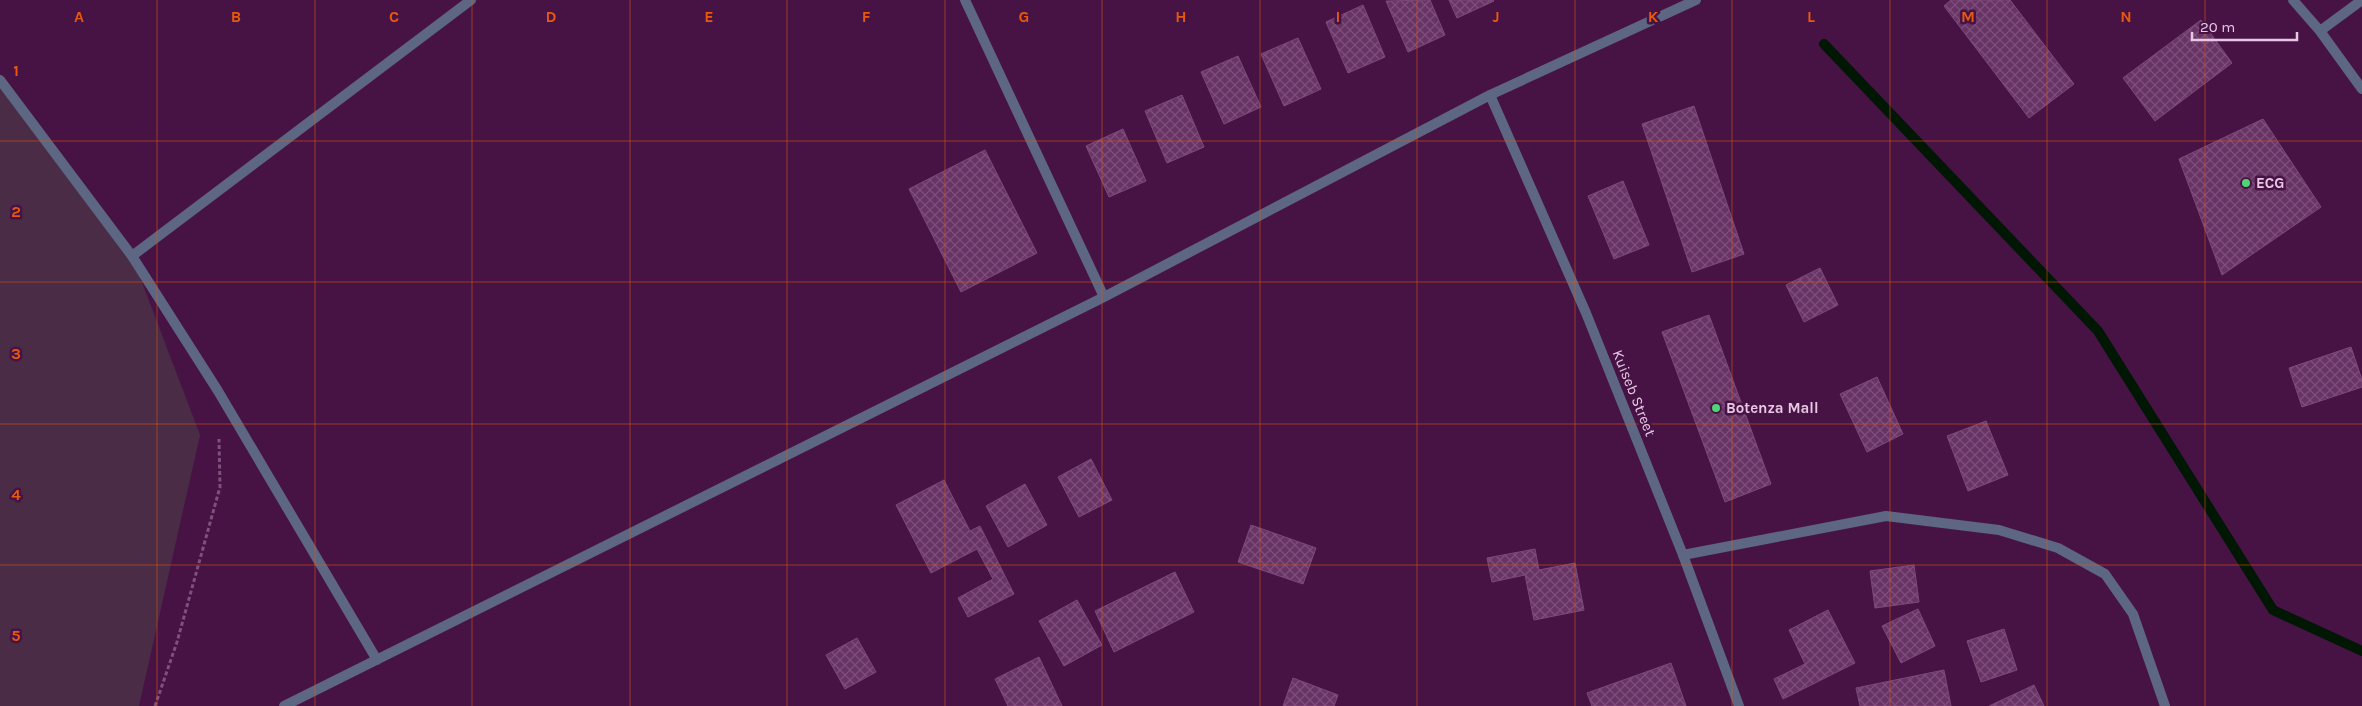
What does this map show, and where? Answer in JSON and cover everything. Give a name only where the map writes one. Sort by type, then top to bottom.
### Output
[{"type":"street","points":[[132,256],[471,0]]},
{"type":"street","points":[[965,0],[1104,297]]},
{"type":"street","points":[[284,706],[1104,297],[1490,95],[1696,0]]},
{"type":"street","points":[[2293,0],[2320,32],[2362,89]]},
{"type":"street","points":[[2320,32],[2362,0]]},
{"type":"street","points":[[0,80],[132,256],[218,391],[377,660]]},
{"type":"street","name":"Kuiseb Street","points":[[1490,95],[1586,313],[1683,554],[1739,706]]},
{"type":"street","points":[[1683,554],[1886,516],[1999,530],[2058,548],[2105,574],[2133,614],[2164,706]]},
{"type":"path","points":[[155,706],[177,642],[220,487],[218,391]]},
{"type":"shaded area","points":[[0,80],[132,256],[200,435],[139,706],[0,706]]},
{"type":"building","points":[[1430,0],[1445,35],[1408,52],[1386,1]]},
{"type":"building","points":[[1449,0],[1493,0],[1494,1],[1457,18]]},
{"type":"building","points":[[1951,0],[2010,0],[2074,84],[2029,118],[1944,6]]},
{"type":"building","points":[[1363,5],[1385,57],[1348,73],[1326,22]]},
{"type":"building","points":[[2201,20],[2232,63],[2155,121],[2123,78]]},
{"type":"building","points":[[1298,38],[1321,89],[1284,106],[1261,54]]},
{"type":"building","points":[[1238,56],[1261,107],[1224,124],[1201,72]]},
{"type":"building","points":[[1182,95],[1204,147],[1167,163],[1145,111]]},
{"type":"building","points":[[1694,106],[1744,254],[1692,272],[1642,124]]},
{"type":"building","name":"ECG","points":[[2263,119],[2321,207],[2222,275],[2179,159]]},
{"type":"building","points":[[1123,129],[1146,181],[1109,197],[1086,146]]},
{"type":"building","points":[[985,150],[1037,253],[961,292],[909,189]]},
{"type":"building","points":[[1623,181],[1649,245],[1614,259],[1588,196]]},
{"type":"building","points":[[1820,268],[1838,305],[1804,322],[1786,285]]},
{"type":"building","name":"Botenza Mall","points":[[1709,315],[1771,484],[1725,502],[1662,332]]},
{"type":"building","points":[[2351,347],[2362,380],[2362,387],[2302,407],[2289,368]]},
{"type":"building","points":[[1877,377],[1903,434],[1867,452],[1840,394]]},
{"type":"building","points":[[1986,421],[2008,475],[1968,491],[1947,436]]},
{"type":"building","points":[[1091,459],[1112,500],[1079,517],[1058,477]]},
{"type":"building","points":[[944,480],[970,531],[980,526],[1014,594],[968,617],[958,598],[993,579],[977,549],[931,573],[896,505]]},
{"type":"building","points":[[1025,484],[1047,525],[1008,547],[986,506]]},
{"type":"building","points":[[1251,525],[1316,548],[1303,584],[1238,562]]},
{"type":"building","points":[[1535,549],[1539,570],[1575,563],[1584,610],[1534,620],[1525,575],[1492,582],[1487,558]]},
{"type":"building","points":[[1914,565],[1919,602],[1875,608],[1870,571]]},
{"type":"building","points":[[1175,572],[1194,612],[1114,652],[1095,611]]},
{"type":"building","points":[[1077,600],[1102,645],[1064,666],[1039,621]]},
{"type":"building","points":[[1918,609],[1935,646],[1901,663],[1882,626]]},
{"type":"building","points":[[1828,610],[1855,663],[1783,699],[1774,679],[1805,664],[1789,630]]},
{"type":"building","points":[[2004,629],[2017,670],[1981,682],[1967,641]]},
{"type":"building","points":[[857,638],[876,672],[845,689],[826,655]]},
{"type":"building","points":[[1039,657],[1062,706],[1008,706],[995,679]]},
{"type":"building","points":[[1671,663],[1686,706],[1592,706],[1587,693]]},
{"type":"building","points":[[1944,670],[1951,706],[1860,706],[1856,688]]},
{"type":"building","points":[[1293,678],[1338,695],[1334,706],[1283,706]]},
{"type":"building","points":[[2034,685],[2044,706],[1989,706]]},
{"type":"waterway","points":[[1824,44],[2098,331],[2273,610],[2362,651]]},
{"type":"place","name":"ECG","points":[[2246,183]]},
{"type":"place","name":"Botenza Mall","points":[[1716,408]]}]
